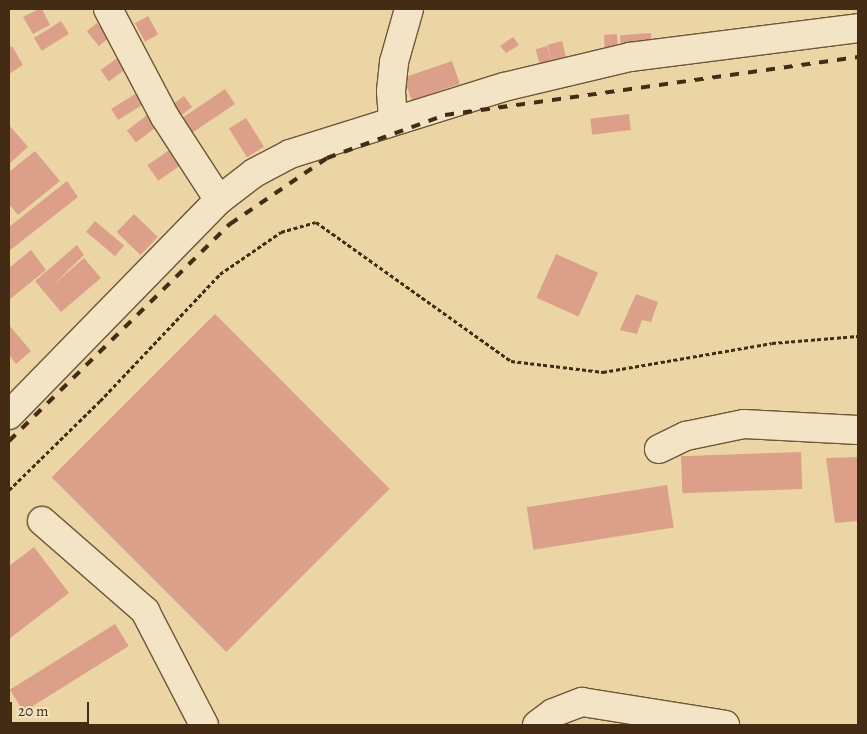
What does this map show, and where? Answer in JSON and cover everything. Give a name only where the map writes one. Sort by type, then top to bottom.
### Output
[{"type":"street","points":[[108,9],[165,117],[218,200]]},
{"type":"street","points":[[394,120],[391,91],[394,62],[409,9]]},
{"type":"street","points":[[9,415],[218,200],[254,173],[290,154],[504,87],[630,57],[858,28]]},
{"type":"street","points":[[659,450],[686,436],[744,424],[858,430]]},
{"type":"street","points":[[42,521],[145,611],[204,725]]},
{"type":"street","points":[[537,725],[553,713],[582,702],[725,725]]},
{"type":"path","points":[[9,490],[100,401],[220,274],[281,232],[316,222],[511,361],[603,372],[772,343],[858,336]]},
{"type":"building","points":[[42,9],[50,25],[33,34],[23,17]]},
{"type":"building","points":[[148,16],[158,34],[145,42],[135,23]]},
{"type":"building","points":[[61,21],[69,34],[42,51],[34,38]]},
{"type":"building","points":[[97,23],[109,38],[99,46],[87,31]]},
{"type":"building","points":[[651,33],[652,46],[621,48],[620,35]]},
{"type":"building","points":[[617,34],[618,51],[605,52],[604,35]]},
{"type":"building","points":[[513,37],[519,45],[506,53],[500,46]]},
{"type":"building","points":[[562,41],[567,61],[553,65],[547,45]]},
{"type":"building","points":[[12,46],[23,65],[9,74],[9,48]]},
{"type":"building","points":[[547,46],[552,64],[541,68],[535,49]]},
{"type":"building","points":[[120,56],[128,67],[109,81],[101,70]]},
{"type":"building","points":[[452,61],[460,84],[412,100],[404,78]]},
{"type":"building","points":[[225,89],[235,104],[190,134],[180,119]]},
{"type":"building","points":[[140,91],[147,102],[118,120],[111,109]]},
{"type":"building","points":[[184,96],[192,107],[181,116],[173,104]]},
{"type":"building","points":[[150,113],[159,125],[136,142],[127,130]]},
{"type":"building","points":[[629,114],[631,130],[592,135],[590,119]]},
{"type":"building","points":[[246,118],[264,147],[247,157],[229,129]]},
{"type":"building","points":[[9,125],[28,147],[9,164]]},
{"type":"building","points":[[172,148],[183,164],[158,181],[147,165]]},
{"type":"building","points":[[35,151],[60,181],[18,215],[9,204],[9,172]]},
{"type":"building","points":[[67,181],[78,197],[9,251],[9,227]]},
{"type":"building","points":[[134,214],[158,237],[140,255],[117,232]]},
{"type":"building","points":[[95,221],[124,245],[115,256],[86,232]]},
{"type":"building","points":[[77,245],[84,255],[53,285],[84,258],[101,278],[61,312],[35,281]]},
{"type":"building","points":[[31,250],[46,270],[9,300],[9,268]]},
{"type":"building","points":[[556,254],[598,273],[578,317],[536,298]]},
{"type":"building","points":[[636,294],[658,302],[651,322],[642,320],[637,334],[620,330]]},
{"type":"building","points":[[215,314],[390,489],[226,652],[52,477]]},
{"type":"building","points":[[9,325],[31,351],[16,364],[9,355]]},
{"type":"building","points":[[801,452],[802,489],[682,493],[681,456]]},
{"type":"building","points":[[858,457],[858,521],[835,523],[826,458]]},
{"type":"building","points":[[667,485],[674,527],[533,550],[527,507]]},
{"type":"building","points":[[34,547],[69,593],[9,639],[9,566]]},
{"type":"building","points":[[115,624],[129,646],[24,712],[10,690]]},
{"type":"railway","points":[[9,441],[230,224],[327,158],[445,115],[858,57]]}]
